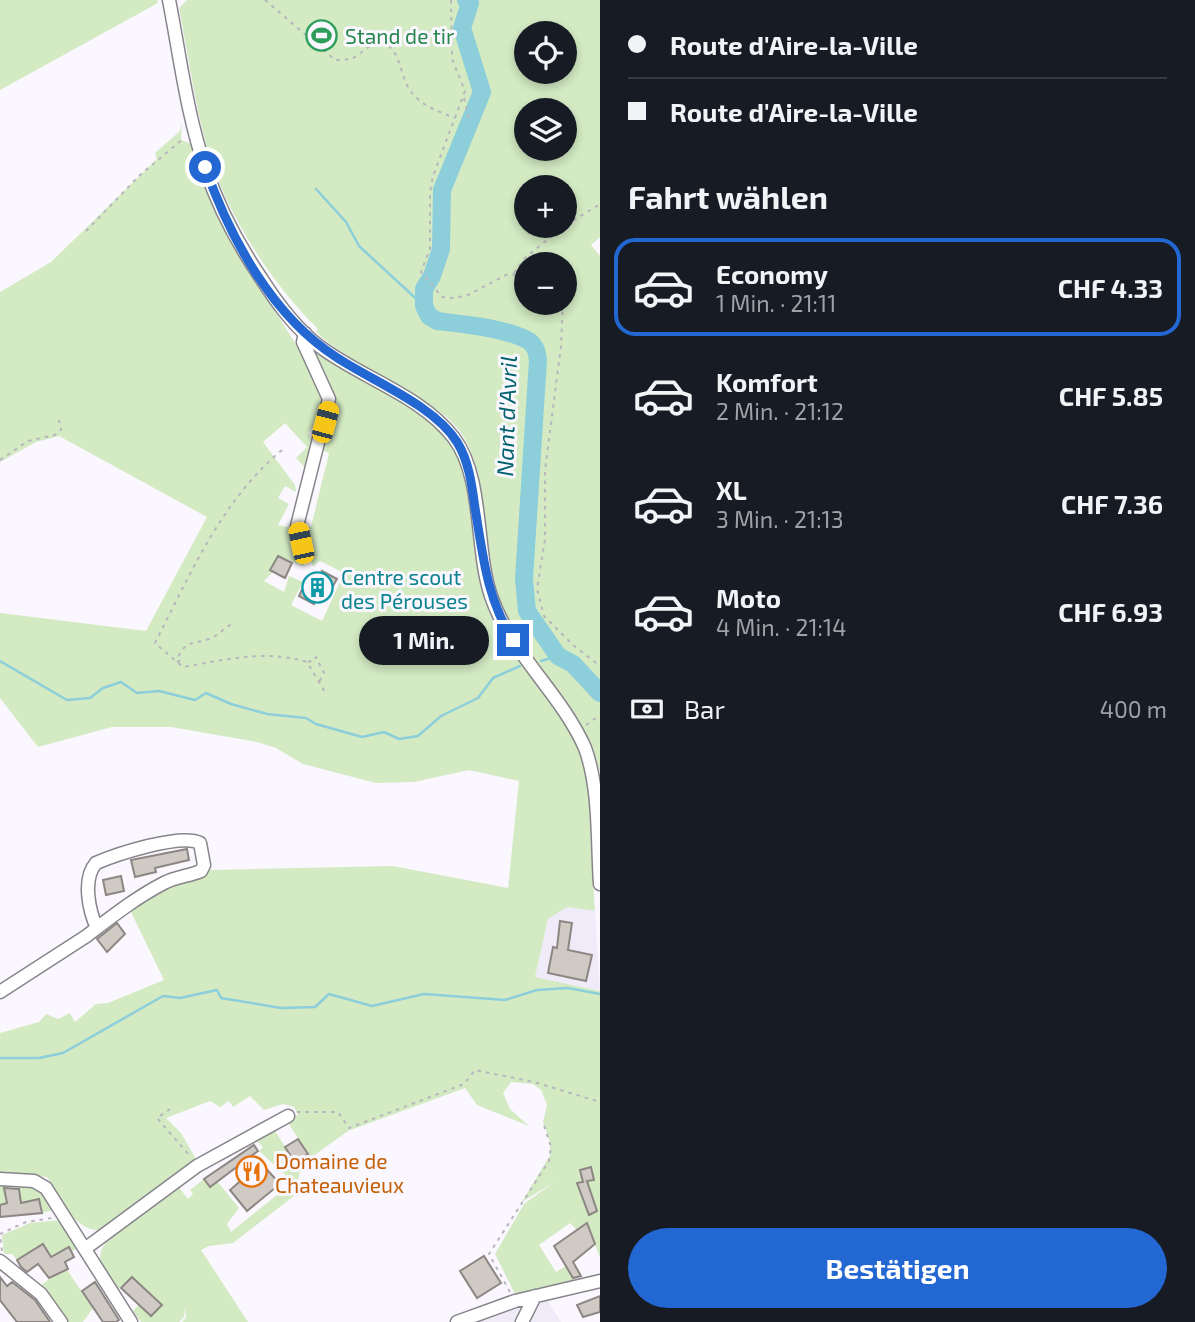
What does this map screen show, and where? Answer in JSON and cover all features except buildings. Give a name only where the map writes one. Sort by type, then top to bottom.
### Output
[{"type":"street","points":[[169,0],[200,150],[211,186],[248,260],[278,303],[305,333],[335,357],[433,417],[457,442],[469,474],[487,581],[496,612],[568,717],[589,760],[595,784],[600,884]]},
{"type":"street","points":[[301,543],[297,526],[329,399],[303,342],[305,333]]},
{"type":"street","points":[[0,992],[97,928],[163,883],[201,871],[204,865],[200,844],[193,840],[172,842],[96,863],[92,869],[89,890],[91,914],[97,928]]},
{"type":"street","points":[[86,1248],[197,1166],[288,1116]]},
{"type":"street","points":[[0,1179],[39,1182],[67,1217],[131,1322]]},
{"type":"street","points":[[1,1261],[41,1294],[61,1322]]},
{"type":"street","points":[[457,1322],[515,1301],[600,1281]]},
{"type":"street","points":[[522,1322],[535,1296]]},
{"type":"path","points":[[265,0],[335,60],[352,59],[373,42],[386,43],[396,54],[401,75],[413,94],[456,119]]},
{"type":"path","points":[[451,0],[452,59],[465,91],[433,176],[430,193],[430,249],[421,272],[442,296],[466,296],[502,276],[513,274],[525,258],[549,238]]},
{"type":"path","points":[[464,97],[470,122]]},
{"type":"path","points":[[86,231],[140,175],[181,140]]},
{"type":"path","points":[[577,218],[600,204]]},
{"type":"path","points":[[562,315],[545,470],[545,539],[537,589],[544,616],[573,645],[600,666]]},
{"type":"path","points":[[0,460],[28,441],[57,434],[61,430],[58,420]]},
{"type":"path","points":[[282,450],[257,471],[225,511],[155,643],[183,667],[261,654],[307,662],[315,660],[316,657],[324,673],[319,682]]},
{"type":"path","points":[[176,662],[181,660],[179,655],[184,646],[193,640],[210,639],[234,624]]},
{"type":"path","points":[[307,662],[325,692]]},
{"type":"path","points":[[589,724],[600,715]]},
{"type":"path","points":[[288,1116],[303,1110],[338,1112],[348,1128],[464,1084],[475,1070],[534,1082],[600,1102]]},
{"type":"path","points":[[170,1110],[157,1118],[197,1166]]},
{"type":"path","points":[[515,1301],[489,1254],[549,1161],[551,1147],[543,1122]]},
{"type":"path","points":[[1,1261],[0,1234],[33,1220],[67,1217]]},
{"type":"shaded area","points":[[567,907],[595,911],[600,991],[535,977],[548,919]]},
{"type":"shaded area","points":[[515,1301],[548,1301],[561,1322],[448,1322]]},
{"type":"green space","points":[[0,0],[157,0],[158,3],[0,90]]},
{"type":"green space","points":[[187,0],[600,0],[600,237],[591,245],[600,256],[600,772],[581,727],[526,649],[503,607],[491,564],[481,489],[468,445],[448,418],[351,359],[316,332],[318,329],[266,267],[236,219],[214,169],[195,93],[179,8]]},
{"type":"green space","points":[[182,123],[181,140],[192,144],[204,186],[224,230],[297,346],[311,349],[384,391],[422,416],[448,440],[463,473],[479,577],[491,615],[513,653],[565,724],[582,762],[592,825],[595,911],[567,907],[548,919],[535,977],[600,991],[600,1258],[587,1223],[577,1230],[570,1223],[539,1245],[556,1272],[566,1266],[574,1280],[517,1298],[495,1254],[524,1204],[554,1182],[522,1202],[550,1155],[550,1142],[543,1122],[547,1105],[541,1090],[533,1084],[511,1082],[503,1093],[510,1109],[529,1126],[477,1105],[465,1088],[348,1131],[302,1164],[294,1196],[233,1243],[209,1246],[201,1250],[248,1322],[182,1322],[186,1318],[185,1307],[184,1317],[179,1322],[141,1322],[133,1311],[138,1305],[151,1316],[161,1304],[132,1277],[116,1291],[102,1267],[100,1255],[106,1242],[178,1186],[188,1199],[193,1194],[190,1190],[204,1179],[210,1186],[217,1181],[239,1208],[227,1224],[231,1232],[293,1182],[259,1151],[263,1147],[254,1138],[273,1128],[295,1162],[308,1154],[289,1124],[289,1119],[298,1115],[294,1107],[283,1104],[264,1110],[250,1096],[233,1107],[229,1101],[220,1107],[210,1101],[166,1118],[181,1133],[196,1159],[100,1230],[91,1229],[75,1219],[47,1177],[0,1173],[0,1033],[39,1022],[46,1014],[58,1019],[70,1013],[75,1022],[96,1004],[108,1003],[164,980],[129,908],[166,885],[210,870],[393,866],[508,888],[519,781],[469,770],[414,782],[376,783],[303,764],[276,748],[257,742],[171,727],[112,727],[38,747],[0,698],[0,613],[146,631],[207,517],[59,436],[36,442],[0,462],[0,292],[51,262],[157,159],[155,153],[180,131]],"holes":[[[328,381],[333,400],[321,450],[329,453],[311,527],[300,525],[313,567],[320,561],[344,573],[322,621],[291,605],[303,582],[289,576],[284,592],[264,581],[273,572],[270,570],[278,556],[304,566],[292,528],[278,525],[289,504],[278,498],[285,486],[296,492],[295,485],[263,442],[285,423],[307,447],[296,458],[308,471],[313,441],[308,433],[322,410],[320,382]]]},
{"type":"green space","points":[[19,1182],[36,1187],[54,1210],[42,1213],[39,1199],[21,1203],[18,1185],[4,1187],[7,1203],[0,1205],[0,1184]]},
{"type":"green space","points":[[61,1220],[79,1247],[71,1252],[68,1247],[51,1257],[17,1260],[12,1254],[4,1254],[2,1235],[30,1223]]},
{"type":"green space","points":[[67,1270],[93,1308],[83,1322],[66,1322],[57,1304],[40,1286],[57,1273]]},
{"type":"waterway","name":"Nant d'Avril","points":[[466,0],[470,3],[462,28],[482,92],[442,190],[441,249],[432,276],[424,289],[424,306],[429,316],[437,321],[508,333],[529,341],[536,350],[538,360],[524,579],[527,611],[558,656],[573,664],[600,693]]},
{"type":"waterway","points":[[316,189],[346,222],[359,246],[424,306]]},
{"type":"waterway","points":[[541,661],[558,656]]},
{"type":"waterway","points":[[0,661],[67,700],[90,698],[103,688],[121,682],[137,693],[159,691],[195,700],[206,693],[231,704],[267,714],[306,718],[316,724],[362,737],[384,732],[399,739],[418,736],[441,716],[478,698],[493,678],[520,666]]},
{"type":"waterway","points":[[0,1058],[39,1058],[63,1053],[163,996],[180,998],[217,990],[221,998],[281,1008],[315,1007],[329,994],[372,1006],[424,994],[505,1000],[537,990],[568,988],[600,994]]},
{"type":"place","name":"Stand de tir","points":[[322,35]]},
{"type":"place","name":"Centre scout des Pérouses","points":[[318,588]]},
{"type":"place","name":"Domaine de Chateauvieux","points":[[252,1172]]},
{"type":"route","points":[[205,167],[219,206],[233,234],[264,284],[292,321],[335,357],[433,417],[457,442],[469,474],[490,594],[496,612],[513,640]]}]
